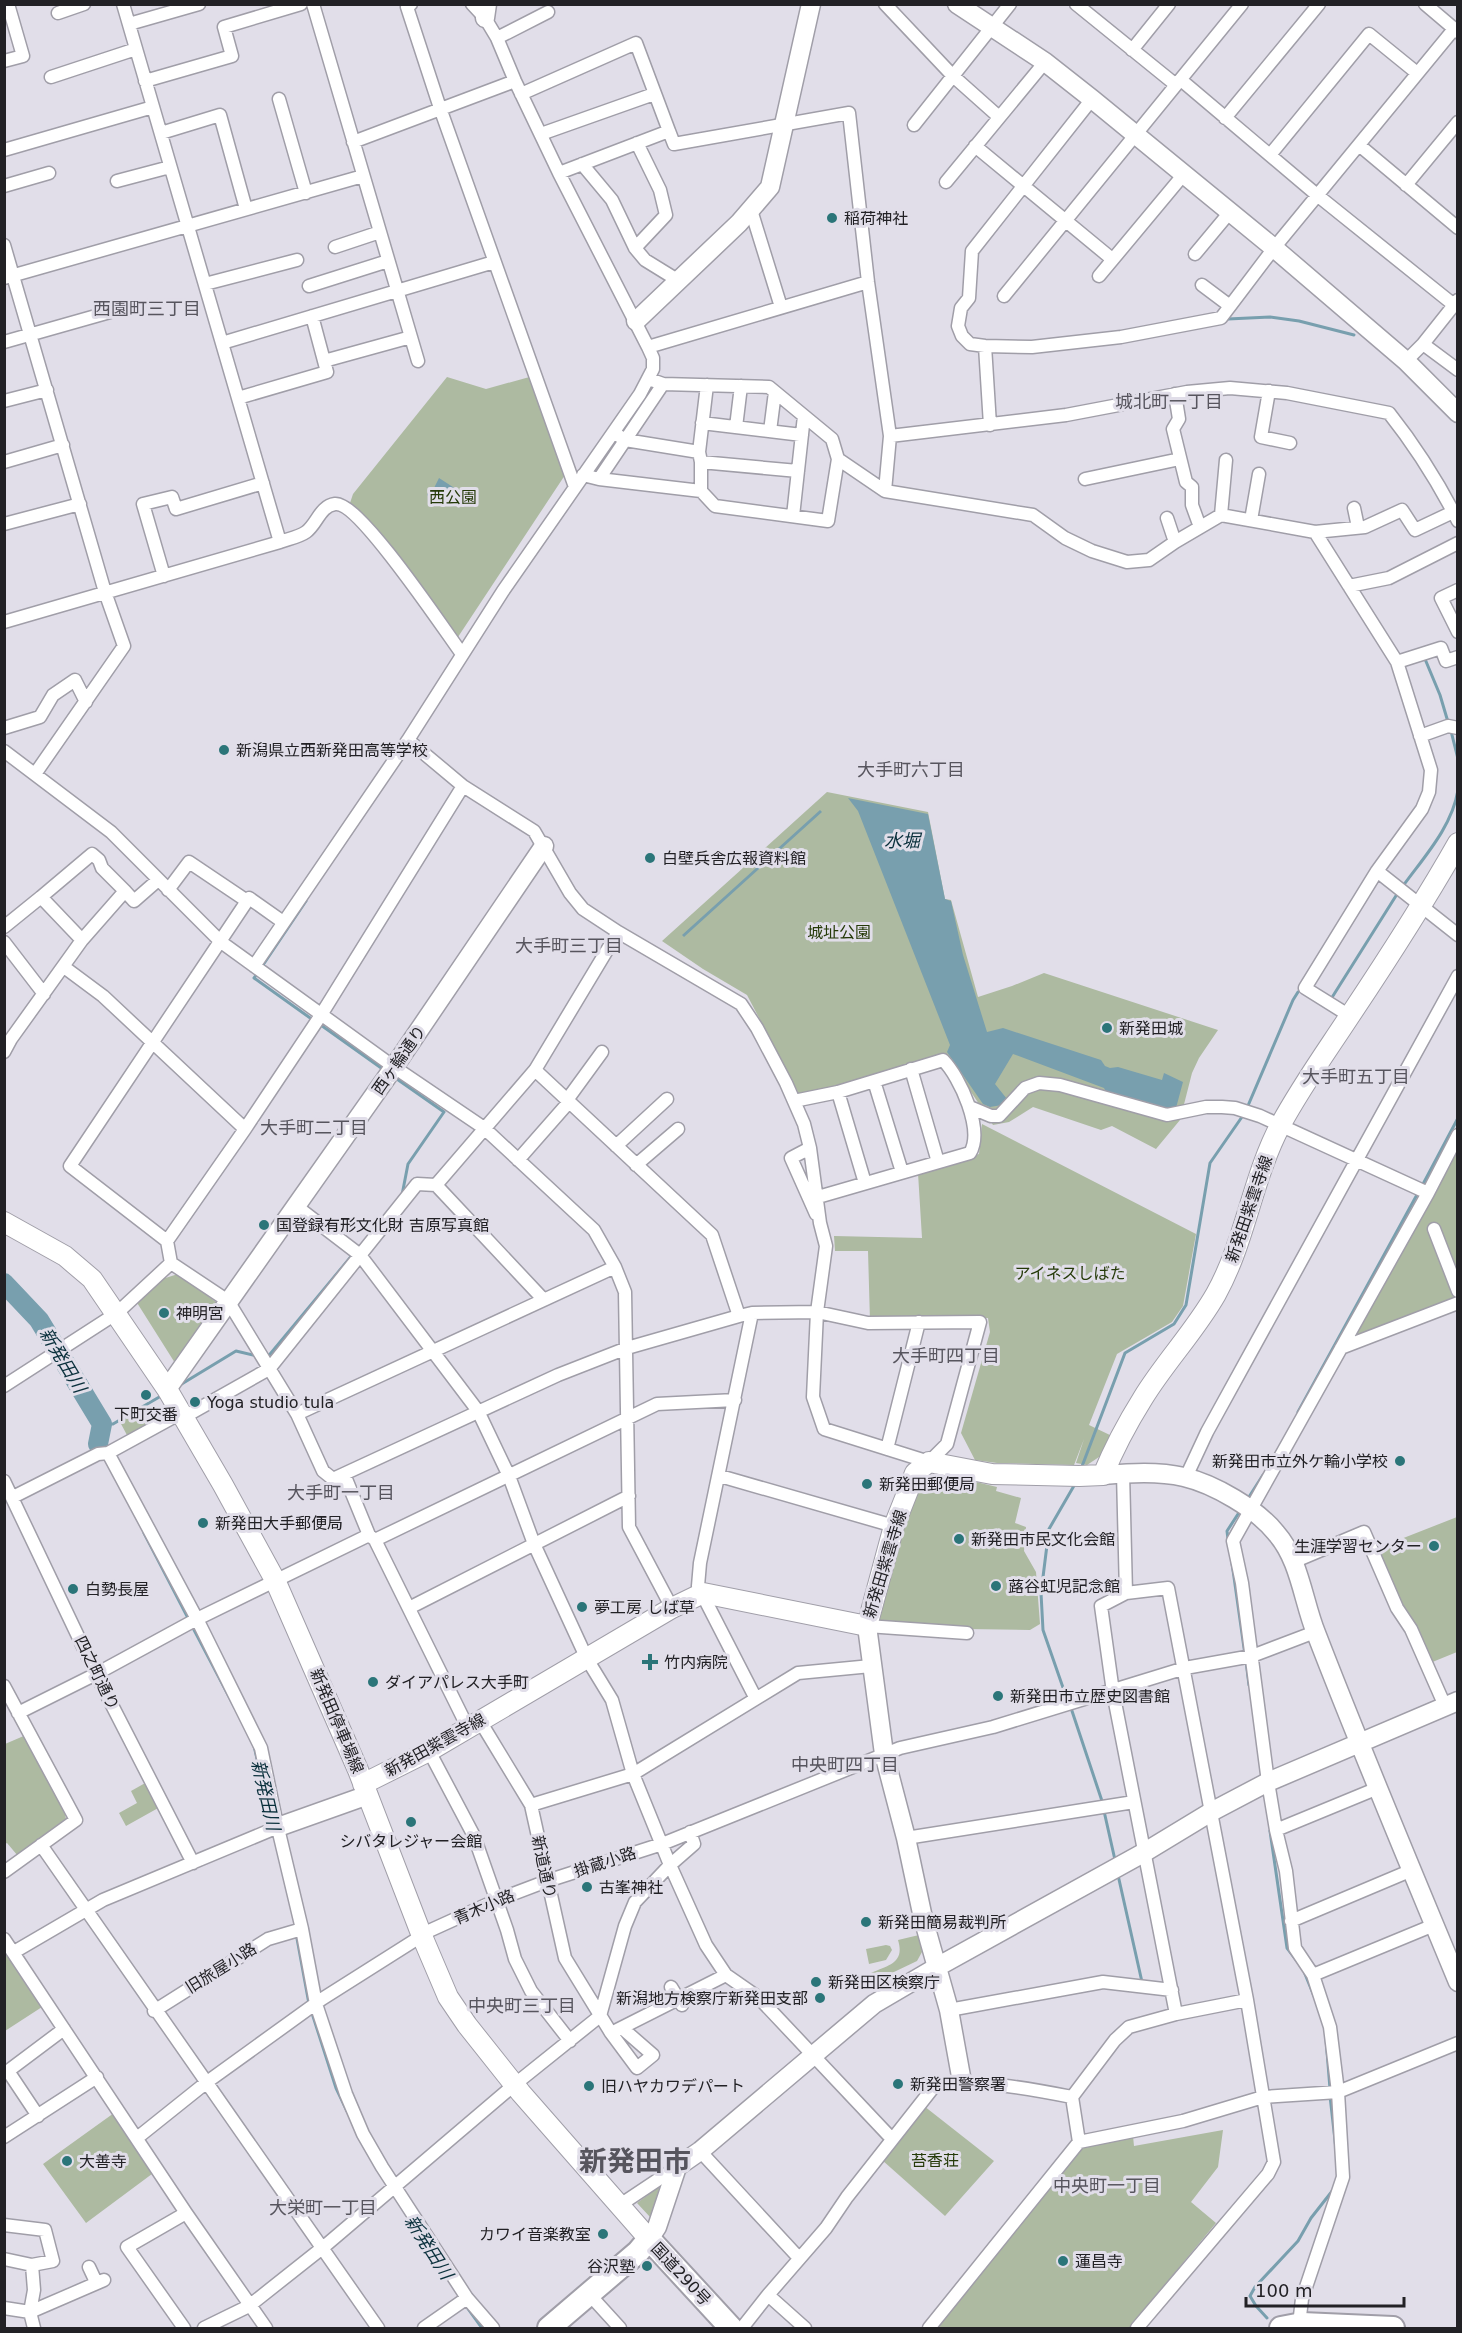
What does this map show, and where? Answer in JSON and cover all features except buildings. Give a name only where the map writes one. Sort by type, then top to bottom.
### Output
[{"type":"highway","name":"国道290号","points":[[549,2328],[638,2252],[648,2239],[731,2328]]},
{"type":"highway","points":[[1288,2327],[1393,2328]]},
{"type":"main road","name":"新発田紫雲寺線","points":[[1113,1474],[1111,1456],[1143,1397],[1196,1326],[1234,1257],[1260,1175],[1280,1126],[1299,1092],[1422,906],[1458,843]]},
{"type":"main road","name":"新発田停車場線","points":[[4,1222],[65,1256],[92,1279],[167,1389],[274,1580],[366,1789],[422,1936],[448,1997],[514,2085],[621,2205],[648,2239]]},
{"type":"main road","name":"新発田紫雲寺線","points":[[366,1789],[672,1608],[703,1593],[852,1625],[867,1626],[894,1526],[915,1473],[929,1462]]},
{"type":"main road","points":[[929,1462],[992,1474],[1079,1476],[1113,1474]]},
{"type":"street","points":[[4,61],[23,56],[9,4]]},
{"type":"street","points":[[58,13],[84,4]]},
{"type":"street","points":[[123,4],[280,542]]},
{"type":"street","points":[[129,24],[199,4]]},
{"type":"street","points":[[145,81],[232,56],[224,27],[301,4]]},
{"type":"street","points":[[313,4],[418,361]]},
{"type":"street","points":[[411,4],[407,7],[440,108],[575,487]]},
{"type":"street","points":[[254,966],[408,740],[462,654],[649,379],[653,369],[653,358],[648,346],[521,94],[486,11],[472,4]]},
{"type":"street","points":[[636,321],[751,210],[770,187],[811,4]]},
{"type":"street","points":[[885,4],[953,76],[999,117]]},
{"type":"street","points":[[957,4],[1045,62],[1184,174],[1406,361],[1458,413]]},
{"type":"street","points":[[914,125],[1010,4]]},
{"type":"street","points":[[1132,50],[1168,4]]},
{"type":"street","points":[[1004,296],[1242,4]]},
{"type":"street","points":[[1225,118],[1318,4]]},
{"type":"street","points":[[1092,99],[972,251],[969,298],[961,308],[958,326],[962,336],[970,344],[1032,346],[1121,337],[1221,318],[1317,195],[1456,30],[1425,4]]},
{"type":"street","points":[[1083,7],[1132,50],[1225,118],[1317,195],[1456,302],[1423,344],[1406,361]]},
{"type":"street","points":[[497,38],[548,12]]},
{"type":"street","points":[[1270,155],[1369,34],[1418,73]]},
{"type":"street","points":[[521,94],[636,43],[674,144],[849,113],[868,282],[890,436],[885,491]]},
{"type":"street","points":[[51,77],[136,49]]},
{"type":"street","points":[[946,182],[1045,62]]},
{"type":"street","points":[[353,142],[515,81]]},
{"type":"street","points":[[541,134],[654,94]]},
{"type":"street","points":[[279,99],[306,192]]},
{"type":"street","points":[[4,150],[153,107]]},
{"type":"street","points":[[161,133],[220,115],[246,209]]},
{"type":"street","points":[[1406,185],[1458,122]]},
{"type":"street","points":[[560,173],[669,131]]},
{"type":"street","points":[[635,248],[666,215],[660,190],[637,143]]},
{"type":"street","points":[[1359,145],[1455,222]]},
{"type":"street","points":[[975,146],[1112,259]]},
{"type":"street","points":[[582,164],[612,200],[635,248],[645,260],[679,281]]},
{"type":"street","points":[[117,181],[170,167]]},
{"type":"street","points":[[4,186],[49,173]]},
{"type":"street","points":[[1099,276],[1184,174]]},
{"type":"street","points":[[9,277],[363,176]]},
{"type":"street","points":[[751,210],[781,307]]},
{"type":"street","points":[[1195,254],[1230,212]]},
{"type":"street","points":[[335,247],[380,232]]},
{"type":"street","points":[[4,245],[9,277],[31,335],[105,592],[123,646],[34,774]]},
{"type":"street","points":[[205,284],[297,260]]},
{"type":"street","points":[[309,286],[388,261]]},
{"type":"street","points":[[222,343],[495,262]]},
{"type":"street","points":[[648,346],[868,282]]},
{"type":"street","points":[[1202,285],[1230,306]]},
{"type":"street","points":[[4,342],[110,312]]},
{"type":"street","points":[[238,399],[327,372],[312,316]]},
{"type":"street","points":[[324,361],[411,337]]},
{"type":"street","points":[[1423,344],[1458,370]]},
{"type":"street","points":[[985,346],[990,425]]},
{"type":"street","points":[[583,475],[599,479],[701,491],[715,506],[828,520],[838,459],[832,439],[769,387],[663,384],[649,379]]},
{"type":"street","points":[[599,479],[663,384]]},
{"type":"street","points":[[701,491],[700,457],[707,385]]},
{"type":"street","points":[[736,427],[741,386]]},
{"type":"street","points":[[838,459],[885,491],[1033,515],[1065,538],[1092,551],[1127,562],[1149,560],[1174,542],[1221,515],[1315,532],[1365,527],[1402,510],[1415,530],[1455,516],[1447,498],[1415,447],[1389,413],[1287,393],[1230,388],[1175,394],[1066,415],[890,436]]},
{"type":"street","points":[[4,401],[46,390]]},
{"type":"street","points":[[1269,391],[1262,437],[1290,443]]},
{"type":"street","points":[[770,431],[775,392]]},
{"type":"street","points":[[1175,394],[1179,419],[1173,429],[1186,482],[1192,487],[1192,505],[1200,527]]},
{"type":"street","points":[[793,516],[804,416]]},
{"type":"street","points":[[702,423],[802,435]]},
{"type":"street","points":[[613,432],[625,440],[700,457],[798,471]]},
{"type":"street","points":[[4,462],[63,445]]},
{"type":"street","points":[[1085,479],[1180,459]]},
{"type":"street","points":[[1221,515],[1226,460]]},
{"type":"street","points":[[1251,520],[1259,474]]},
{"type":"street","points":[[164,576],[143,504],[172,497],[176,509],[263,483]]},
{"type":"street","points":[[1447,498],[1458,488]]},
{"type":"street","points":[[4,524],[80,504]]},
{"type":"street","points":[[4,622],[280,542],[305,532],[322,511],[329,506],[341,504],[350,509],[386,549],[462,654]]},
{"type":"street","points":[[1354,508],[1358,527]]},
{"type":"street","points":[[1167,518],[1174,542]]},
{"type":"street","points":[[1315,532],[1397,662],[1431,770],[1429,792],[1422,809],[1377,871],[1305,988],[1350,1016]]},
{"type":"street","points":[[1349,586],[1389,578],[1458,543]]},
{"type":"street","points":[[1458,590],[1442,598],[1458,632]]},
{"type":"street","points":[[1397,662],[1441,648],[1446,661],[1458,657]]},
{"type":"street","points":[[4,728],[40,717],[53,695],[75,680],[86,702]]},
{"type":"street","points":[[1420,736],[1448,726],[1458,728]]},
{"type":"street","points":[[408,740],[463,786],[534,831],[570,893],[584,909],[618,932],[741,1004],[757,1028],[794,1101],[810,1148],[820,1223]]},
{"type":"street","points":[[4,751],[111,832],[222,942],[394,1067],[484,1128],[594,1230],[615,1267],[625,1292],[629,1527],[672,1608]]},
{"type":"street","points":[[167,1241],[321,1015],[463,786]]},
{"type":"street","name":"西ヶ輪通り","points":[[167,1389],[394,1067],[544,846]]},
{"type":"street","points":[[4,927],[92,854],[99,860],[102,868],[134,901],[158,880]]},
{"type":"street","points":[[168,890],[189,862],[247,901]]},
{"type":"street","points":[[1377,871],[1458,935]]},
{"type":"street","points":[[4,1052],[8,1035],[44,994],[82,940],[125,891]]},
{"type":"street","points":[[41,897],[82,940]]},
{"type":"street","points":[[283,922],[249,898],[222,942],[70,1166],[167,1241],[171,1263],[228,1301],[297,1413],[323,1471],[333,1479],[558,1375],[627,1348],[752,1313],[817,1312],[868,1323],[980,1322],[947,1444],[929,1462],[824,1429],[813,1397],[817,1312],[826,1246],[820,1223],[791,1158],[810,1148]]},
{"type":"street","points":[[436,1185],[535,1070],[618,932]]},
{"type":"street","points":[[4,942],[44,994]]},
{"type":"street","points":[[64,967],[103,996],[245,1129]]},
{"type":"street","points":[[1186,1477],[1207,1431],[1458,976]]},
{"type":"street","points":[[518,1160],[568,1101],[602,1053]]},
{"type":"street","points":[[794,1101],[838,1092],[943,1060],[949,1066],[972,1108],[974,1147],[970,1153],[818,1197]]},
{"type":"street","points":[[911,1069],[938,1162]]},
{"type":"street","points":[[535,1070],[712,1235],[739,1316]]},
{"type":"street","points":[[874,1081],[902,1172]]},
{"type":"street","points":[[972,1108],[991,1116],[999,1116],[1024,1088],[1031,1084],[1045,1083],[1060,1085],[1167,1115],[1206,1107],[1235,1108],[1428,1193]]},
{"type":"street","points":[[838,1092],[865,1183]]},
{"type":"street","points":[[616,1146],[667,1099]]},
{"type":"street","points":[[636,1165],[678,1129]]},
{"type":"street","points":[[1288,2327],[1300,2316],[1302,2299],[1343,2177],[1338,2092],[1330,2027],[1313,1975],[1294,1948],[1286,1871],[1268,1782],[1242,1582],[1233,1541],[1428,1193],[1458,1135]]},
{"type":"street","points":[[12,1497],[182,1415],[269,1369],[417,1184],[436,1185],[543,1299]]},
{"type":"street","points":[[296,1206],[360,1255],[478,1411],[509,1476],[534,1544],[587,1659],[612,1700],[633,1774],[706,1945],[726,1975],[759,1998],[892,2139]]},
{"type":"street","points":[[1434,1229],[1458,1291]]},
{"type":"street","points":[[4,1386],[117,1313],[171,1263]]},
{"type":"street","points":[[297,1413],[615,1267]]},
{"type":"street","points":[[1341,1348],[1458,1303]]},
{"type":"street","points":[[752,1313],[720,1476],[700,1563],[698,1586],[755,1698]]},
{"type":"street","points":[[887,1449],[919,1322]]},
{"type":"street","points":[[18,1713],[274,1580],[509,1476],[657,1404],[735,1400]]},
{"type":"street","points":[[103,1454],[261,1748],[274,1829],[312,2007],[363,2134],[463,2301],[493,2328]]},
{"type":"street","points":[[1126,1593],[1113,1474],[1163,1473],[1186,1477],[1218,1491],[1251,1510],[1277,1533],[1293,1562],[1315,1632],[1458,1982]]},
{"type":"street","name":"新道通り","points":[[344,1474],[372,1538],[474,1725],[531,1805],[565,1959],[600,2016],[616,2030],[726,1975]]},
{"type":"street","points":[[720,1476],[894,1526]]},
{"type":"street","name":"四之町通り","points":[[4,1481],[96,1674],[193,1863]]},
{"type":"street","points":[[409,1608],[629,1496]]},
{"type":"street","points":[[621,2205],[700,2151],[812,2054],[874,2004],[1145,1852],[1211,1812],[1268,1782],[1451,1704],[1411,1629],[1396,1608],[1364,1532],[1293,1562]]},
{"type":"street","points":[[1137,2328],[1268,2174],[1274,2162],[1247,2000],[1168,1588],[1126,1593],[1101,1605],[1113,1692],[1176,2014]]},
{"type":"street","points":[[962,2082],[949,2010],[923,1918],[906,1838],[884,1754],[867,1626],[967,1633]]},
{"type":"street","name":"掛蔵小路","points":[[547,1881],[662,1844],[900,1748],[993,1727],[1185,1668],[1252,1656],[1315,1632]]},
{"type":"street","points":[[531,1805],[633,1774],[798,1672],[871,1666]]},
{"type":"street","points":[[4,1686],[76,1820],[4,1872]]},
{"type":"street","points":[[429,1751],[474,1836],[515,1959],[531,1991],[570,2041]]},
{"type":"street","points":[[1276,1830],[1378,1788]]},
{"type":"street","points":[[14,1952],[86,1909],[366,1789]]},
{"type":"street","points":[[906,1838],[1134,1802]]},
{"type":"street","points":[[204,2328],[249,2306],[323,2248],[514,2085],[600,2016],[625,1926],[635,1902],[670,1865],[694,1844],[690,1832]]},
{"type":"street","points":[[41,1845],[154,2011],[207,2082],[378,2328]]},
{"type":"street","points":[[1291,1921],[1412,1870]]},
{"type":"street","name":"青木小路","points":[[137,2138],[207,2082],[312,2007],[422,1936],[497,1900],[547,1881]]},
{"type":"street","points":[[1313,1975],[1434,1925]]},
{"type":"street","name":"旧旅屋小路","points":[[154,2011],[268,1939],[297,1930]]},
{"type":"street","points":[[4,1939],[186,2213],[266,2328]]},
{"type":"street","points":[[949,2010],[1103,1983],[1172,1990]]},
{"type":"street","points":[[671,1987],[682,2005]]},
{"type":"street","points":[[1079,2142],[1072,2097],[1115,2040],[1129,2027],[1176,2014],[1247,2000]]},
{"type":"street","points":[[38,2116],[8,2071],[64,2029]]},
{"type":"street","points":[[929,2328],[1079,2142],[1183,2121],[1263,2097],[1338,2092],[1458,2043]]},
{"type":"street","points":[[4,2137],[97,2077]]},
{"type":"street","points":[[742,2328],[826,2228],[847,2197],[936,2084],[962,2082],[1013,2085],[1072,2097]]},
{"type":"street","points":[[700,2151],[799,2258]]},
{"type":"street","points":[[648,2239],[657,2227],[676,2167]]},
{"type":"street","points":[[184,2328],[127,2247],[186,2213]]},
{"type":"street","points":[[4,2225],[45,2230],[53,2261],[33,2265],[4,2259]]},
{"type":"street","points":[[33,2265],[34,2290],[30,2312],[34,2328]]},
{"type":"street","points":[[4,2308],[30,2312],[100,2281],[89,2267]]},
{"type":"street","points":[[589,2294],[620,2328]]},
{"type":"street","points":[[768,2295],[805,2328]]},
{"type":"street","points":[[424,2328],[463,2301]]},
{"type":"green space","name":"西公園","points":[[533,376],[567,472],[458,637],[399,558],[358,509],[350,503],[353,494],[447,377],[486,389]]},
{"type":"green space","name":"城址公園","points":[[827,792],[928,812],[945,899],[951,900],[978,997],[1044,973],[1218,1030],[1192,1073],[1180,1120],[1156,1149],[1112,1126],[1101,1130],[1033,1107],[1009,1122],[993,1125],[945,1053],[800,1096],[747,995],[662,941]]},
{"type":"green space","name":"アイネスしばた","points":[[982,1124],[1196,1234],[1183,1306],[1172,1322],[1117,1354],[1089,1425],[1112,1436],[1102,1455],[1087,1465],[1076,1463],[1084,1439],[1074,1465],[997,1463],[975,1460],[961,1433],[990,1332],[988,1318],[870,1321],[868,1251],[835,1251],[834,1236],[922,1238],[918,1173],[979,1154]]},
{"type":"green space","points":[[1457,1150],[1457,1298],[1353,1337],[1455,1151]]},
{"type":"green space","points":[[178,1274],[220,1305],[175,1363],[134,1298],[156,1281]]},
{"type":"green space","points":[[142,1410],[150,1424],[128,1437],[120,1422]]},
{"type":"green space","points":[[936,1475],[947,1475],[997,1487],[996,1491],[1021,1498],[1015,1523],[1026,1527],[1024,1551],[1036,1572],[1040,1624],[1030,1630],[968,1629],[877,1620],[913,1499],[926,1480]]},
{"type":"green space","points":[[1457,1517],[1457,1652],[1430,1663],[1400,1609],[1378,1548]]},
{"type":"green space","points":[[26,1735],[63,1805],[66,1819],[18,1856],[7,1843],[5,1844],[5,1744]]},
{"type":"green space","points":[[147,1782],[160,1807],[126,1826],[119,1813],[137,1803],[131,1791]]},
{"type":"green space","points":[[919,1935],[922,1952],[917,1961],[873,1982],[871,1973],[889,1965],[897,1958],[900,1948],[898,1940]]},
{"type":"green space","points":[[886,1945],[892,1950],[886,1960],[869,1964],[866,1949]]},
{"type":"green space","points":[[4,1949],[42,2007],[5,2031],[4,2031]]},
{"type":"green space","name":"苔香荘","points":[[924,2106],[994,2161],[945,2216],[882,2160]]},
{"type":"green space","points":[[114,2113],[156,2171],[86,2223],[43,2164]]},
{"type":"green space","points":[[1223,2130],[1218,2167],[1191,2202],[1216,2223],[1129,2328],[937,2328],[1080,2149],[1133,2136],[1134,2146]]},
{"type":"green space","points":[[660,2186],[650,2217],[637,2203]]},
{"type":"water","points":[[439,478],[456,489],[447,499],[445,506],[427,495],[431,489],[433,490]]},
{"type":"water","name":"水堀","points":[[848,798],[928,814],[945,899],[951,901],[963,955],[987,1032],[1003,1028],[1101,1060],[1105,1066],[1110,1068],[1118,1067],[1162,1080],[1164,1073],[1183,1082],[1176,1108],[1166,1109],[1106,1092],[1104,1088],[1013,1054],[995,1084],[1007,1099],[1002,1105],[990,1107],[983,1104],[947,1052],[950,1045],[858,811]]},
{"type":"water","points":[[820,810],[822,812],[684,937],[682,935]]},
{"type":"waterway","points":[[1228,319],[1270,317],[1299,321],[1354,335]]},
{"type":"waterway","points":[[1425,659],[1448,722]]},
{"type":"waterway","points":[[1451,731],[1458,759]]},
{"type":"waterway","points":[[1403,886],[1428,853],[1450,817],[1458,790]]},
{"type":"waterway","points":[[1331,999],[1399,891]]},
{"type":"waterway","points":[[261,968],[306,901]]},
{"type":"waterway","points":[[258,973],[254,978],[313,1020]]},
{"type":"waterway","points":[[1247,1108],[1298,992]]},
{"type":"waterway","points":[[318,1023],[384,1070]]},
{"type":"waterway","points":[[394,1077],[444,1112],[408,1164],[402,1195]]},
{"type":"waterway","points":[[1081,1469],[1125,1353],[1174,1324],[1186,1305],[1210,1163],[1244,1114]]},
{"type":"waterway","points":[[1422,1186],[1458,1118]]},
{"type":"waterway","points":[[1298,1412],[1419,1191]]},
{"type":"waterway","points":[[266,1359],[354,1253]]},
{"type":"waterway","name":"新発田川","points":[[4,1283],[39,1320],[102,1424],[98,1444]]},
{"type":"waterway","points":[[180,1385],[236,1351],[257,1356]]},
{"type":"waterway","points":[[102,1424],[113,1424],[161,1396]]},
{"type":"waterway","points":[[1247,1500],[1263,1475]]},
{"type":"waterway","points":[[1068,1702],[1043,1630],[1041,1593],[1049,1529],[1075,1484]]},
{"type":"waterway","points":[[1228,1539],[1227,1531],[1240,1511]]},
{"type":"waterway","name":"新発田川","points":[[144,1533],[189,1620]]},
{"type":"waterway","points":[[1232,1563],[1245,1655]]},
{"type":"waterway","name":"新発田川","points":[[192,1626],[235,1708]]},
{"type":"waterway","points":[[1246,1661],[1249,1685]]},
{"type":"waterway","points":[[1071,1708],[1103,1804]]},
{"type":"waterway","name":"新発田川","points":[[254,1746],[258,1763]]},
{"type":"waterway","points":[[1104,1811],[1115,1860]]},
{"type":"waterway","points":[[1270,1831],[1287,1948],[1297,1961]]},
{"type":"waterway","points":[[1118,1875],[1142,1982]]},
{"type":"waterway","name":"新発田川","points":[[296,1933],[309,2004]]},
{"type":"waterway","points":[[1305,1974],[1314,1996]]},
{"type":"waterway","name":"新発田川","points":[[311,2010],[336,2088],[347,2111]]},
{"type":"waterway","points":[[1326,2039],[1330,2089]]},
{"type":"waterway","points":[[1330,2096],[1336,2149]]},
{"type":"waterway","points":[[1267,2318],[1250,2296],[1255,2287],[1298,2241],[1311,2218],[1333,2190]]},
{"type":"waterway","name":"新発田川","points":[[464,2303],[482,2328]]},
{"type":"place","name":"稲荷神社","points":[[832,218]]},
{"type":"place","name":"新潟県立西新発田高等学校","points":[[224,750]]},
{"type":"place","name":"白壁兵舎広報資料館","points":[[650,858]]},
{"type":"place","name":"新発田城","points":[[1107,1028]]},
{"type":"place","name":"国登録有形文化財 吉原写真館","points":[[264,1225]]},
{"type":"place","name":"神明宮","points":[[164,1313]]},
{"type":"place","name":"下町交番","points":[[146,1395]]},
{"type":"place","name":"Yoga studio tula","points":[[195,1402]]},
{"type":"place","name":"新発田市立外ケ輪小学校","points":[[1400,1461]]},
{"type":"place","name":"新発田郵便局","points":[[867,1484]]},
{"type":"place","name":"新発田大手郵便局","points":[[203,1523]]},
{"type":"place","name":"新発田市民文化会館","points":[[959,1539]]},
{"type":"place","name":"生涯学習センター","points":[[1434,1546]]},
{"type":"place","name":"蕗谷虹児記念館","points":[[996,1586]]},
{"type":"place","name":"白勢長屋","points":[[73,1589]]},
{"type":"place","name":"夢工房 しば草","points":[[582,1607]]},
{"type":"place","name":"竹内病院","points":[[650,1662]]},
{"type":"place","name":"ダイアパレス大手町","points":[[373,1682]]},
{"type":"place","name":"新発田市立歴史図書館","points":[[998,1696]]},
{"type":"place","name":"シバタレジャー会館","points":[[411,1822]]},
{"type":"place","name":"古峯神社","points":[[587,1887]]},
{"type":"place","name":"新発田簡易裁判所","points":[[866,1922]]},
{"type":"place","name":"新発田区検察庁","points":[[816,1982]]},
{"type":"place","name":"新潟地方検察庁新発田支部","points":[[820,1998]]},
{"type":"place","name":"新発田警察署","points":[[898,2084]]},
{"type":"place","name":"旧ハヤカワデパート","points":[[589,2086]]},
{"type":"place","name":"大善寺","points":[[67,2161]]},
{"type":"place","name":"カワイ音楽教室","points":[[603,2234]]},
{"type":"place","name":"蓮昌寺","points":[[1063,2261]]},
{"type":"place","name":"谷沢塾","points":[[647,2266]]},
{"type":"district","name":"西園町三丁目","points":[[147,308]]},
{"type":"district","name":"城北町一丁目","points":[[1169,401]]},
{"type":"district","name":"大手町六丁目","points":[[911,769]]},
{"type":"district","name":"大手町三丁目","points":[[569,945]]},
{"type":"district","name":"大手町五丁目","points":[[1356,1076]]},
{"type":"district","name":"大手町二丁目","points":[[314,1127]]},
{"type":"district","name":"大手町四丁目","points":[[946,1355]]},
{"type":"district","name":"大手町一丁目","points":[[341,1492]]},
{"type":"district","name":"中央町四丁目","points":[[845,1764]]},
{"type":"district","name":"中央町三丁目","points":[[522,2005]]},
{"type":"district","name":"新発田市","points":[[635,2161]]},
{"type":"district","name":"中央町一丁目","points":[[1107,2185]]},
{"type":"district","name":"大栄町一丁目","points":[[323,2207]]}]
